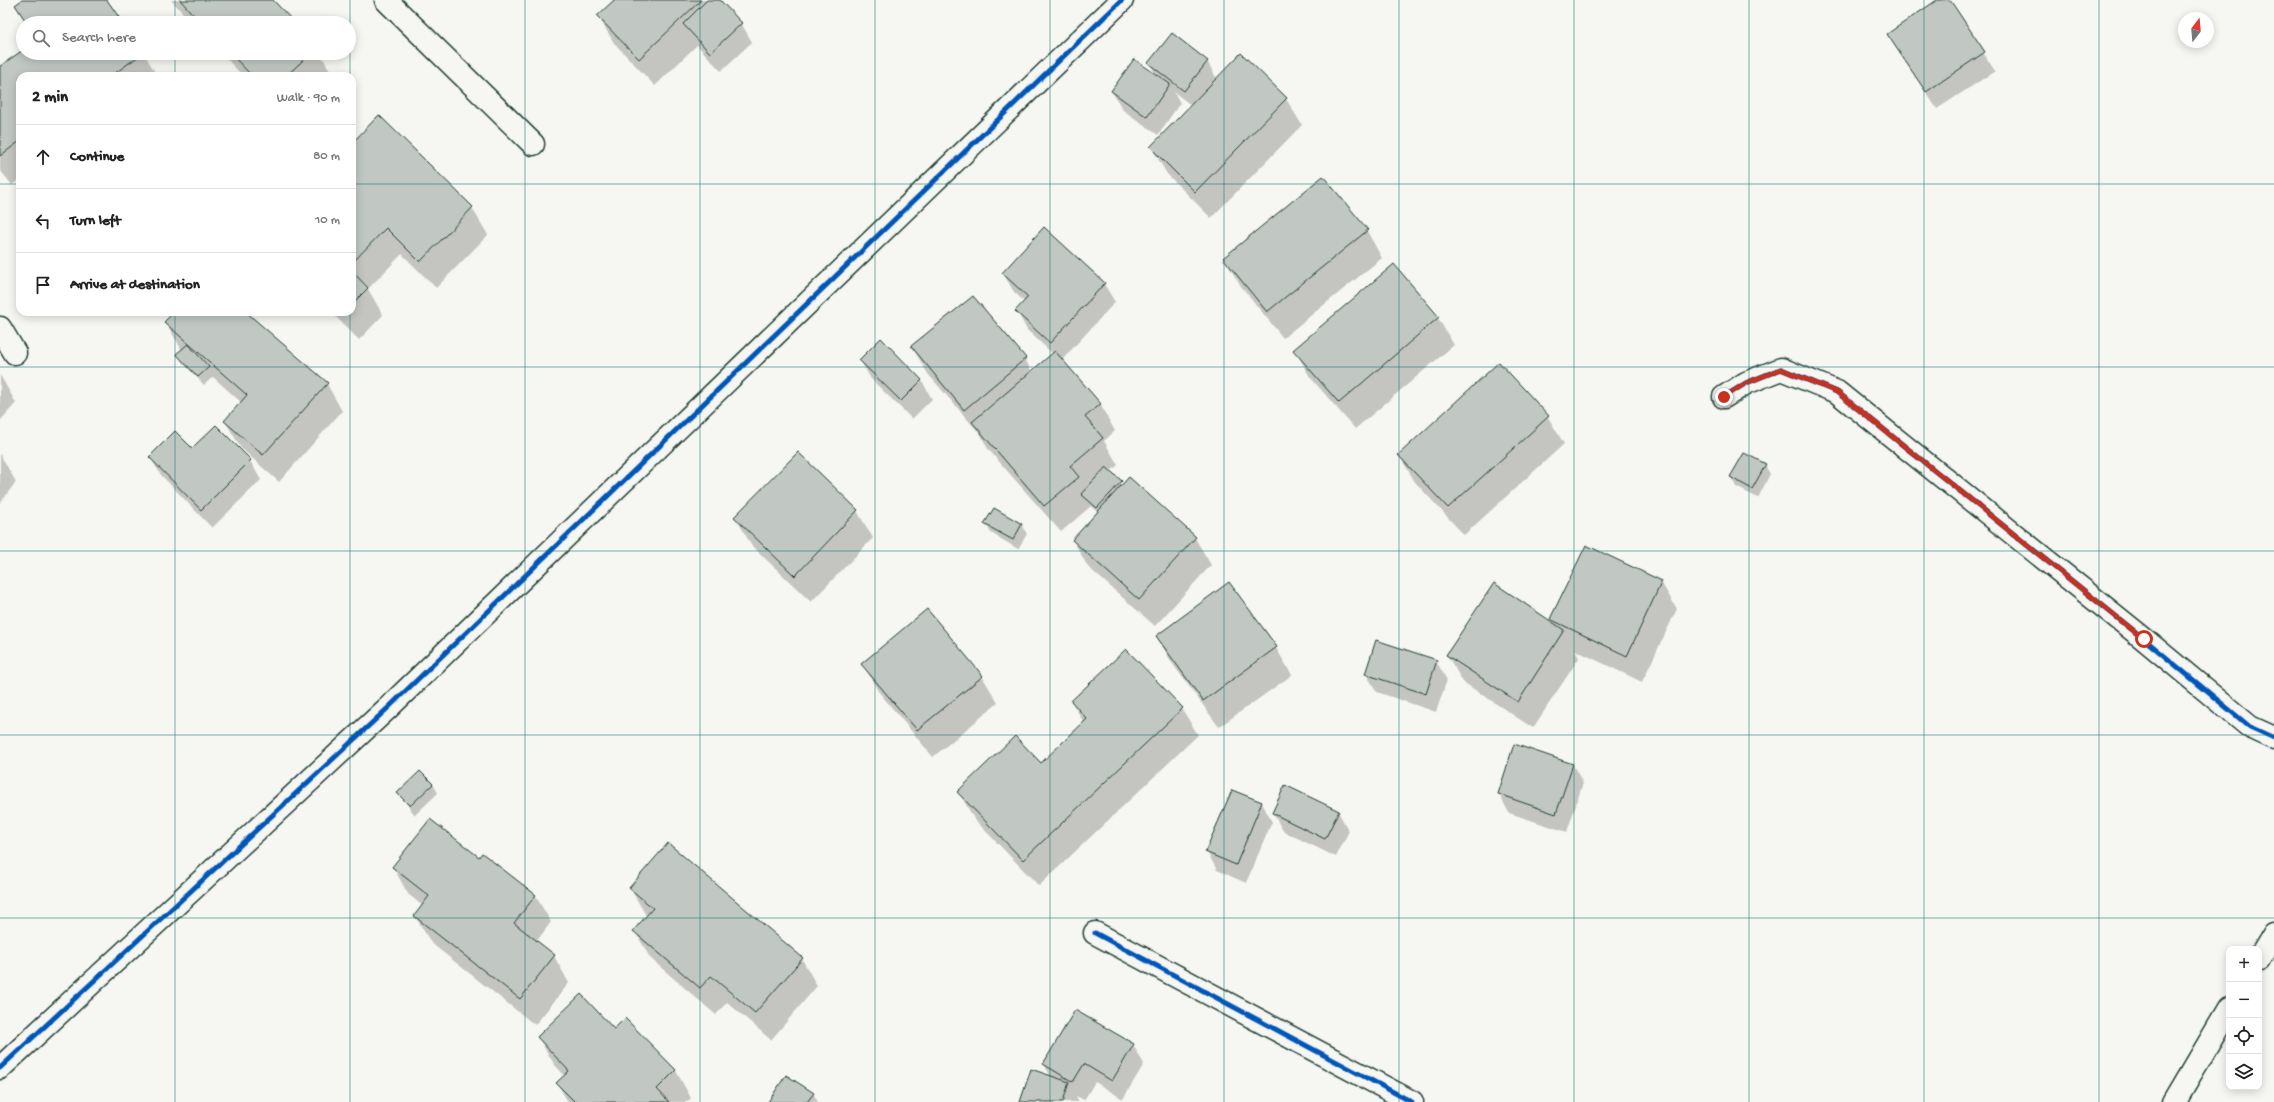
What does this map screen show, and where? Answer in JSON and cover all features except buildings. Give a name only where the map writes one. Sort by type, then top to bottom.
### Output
[{"type":"street","points":[[386,0],[533,144]]},
{"type":"street","points":[[0,1068],[389,707],[1122,0]]},
{"type":"street","points":[[0,328],[15,353]]},
{"type":"street","points":[[1724,397],[1746,383],[1781,369],[1837,392],[2144,639],[2250,727],[2274,738]]},
{"type":"street","points":[[1095,933],[1412,1102]]},
{"type":"street","points":[[2262,954],[2274,934]]},
{"type":"street","points":[[2174,1102],[2226,1014]]},
{"type":"cycle path","points":[[0,1068],[389,707],[1122,0]]},
{"type":"cycle path","points":[[1724,397],[1746,383],[1781,369],[1837,392],[2144,639],[2250,727],[2274,738]]},
{"type":"cycle path","points":[[1095,933],[1412,1102]]},
{"type":"route","points":[[1724,397],[1746,383],[1781,369],[1837,392],[2144,639]]}]
